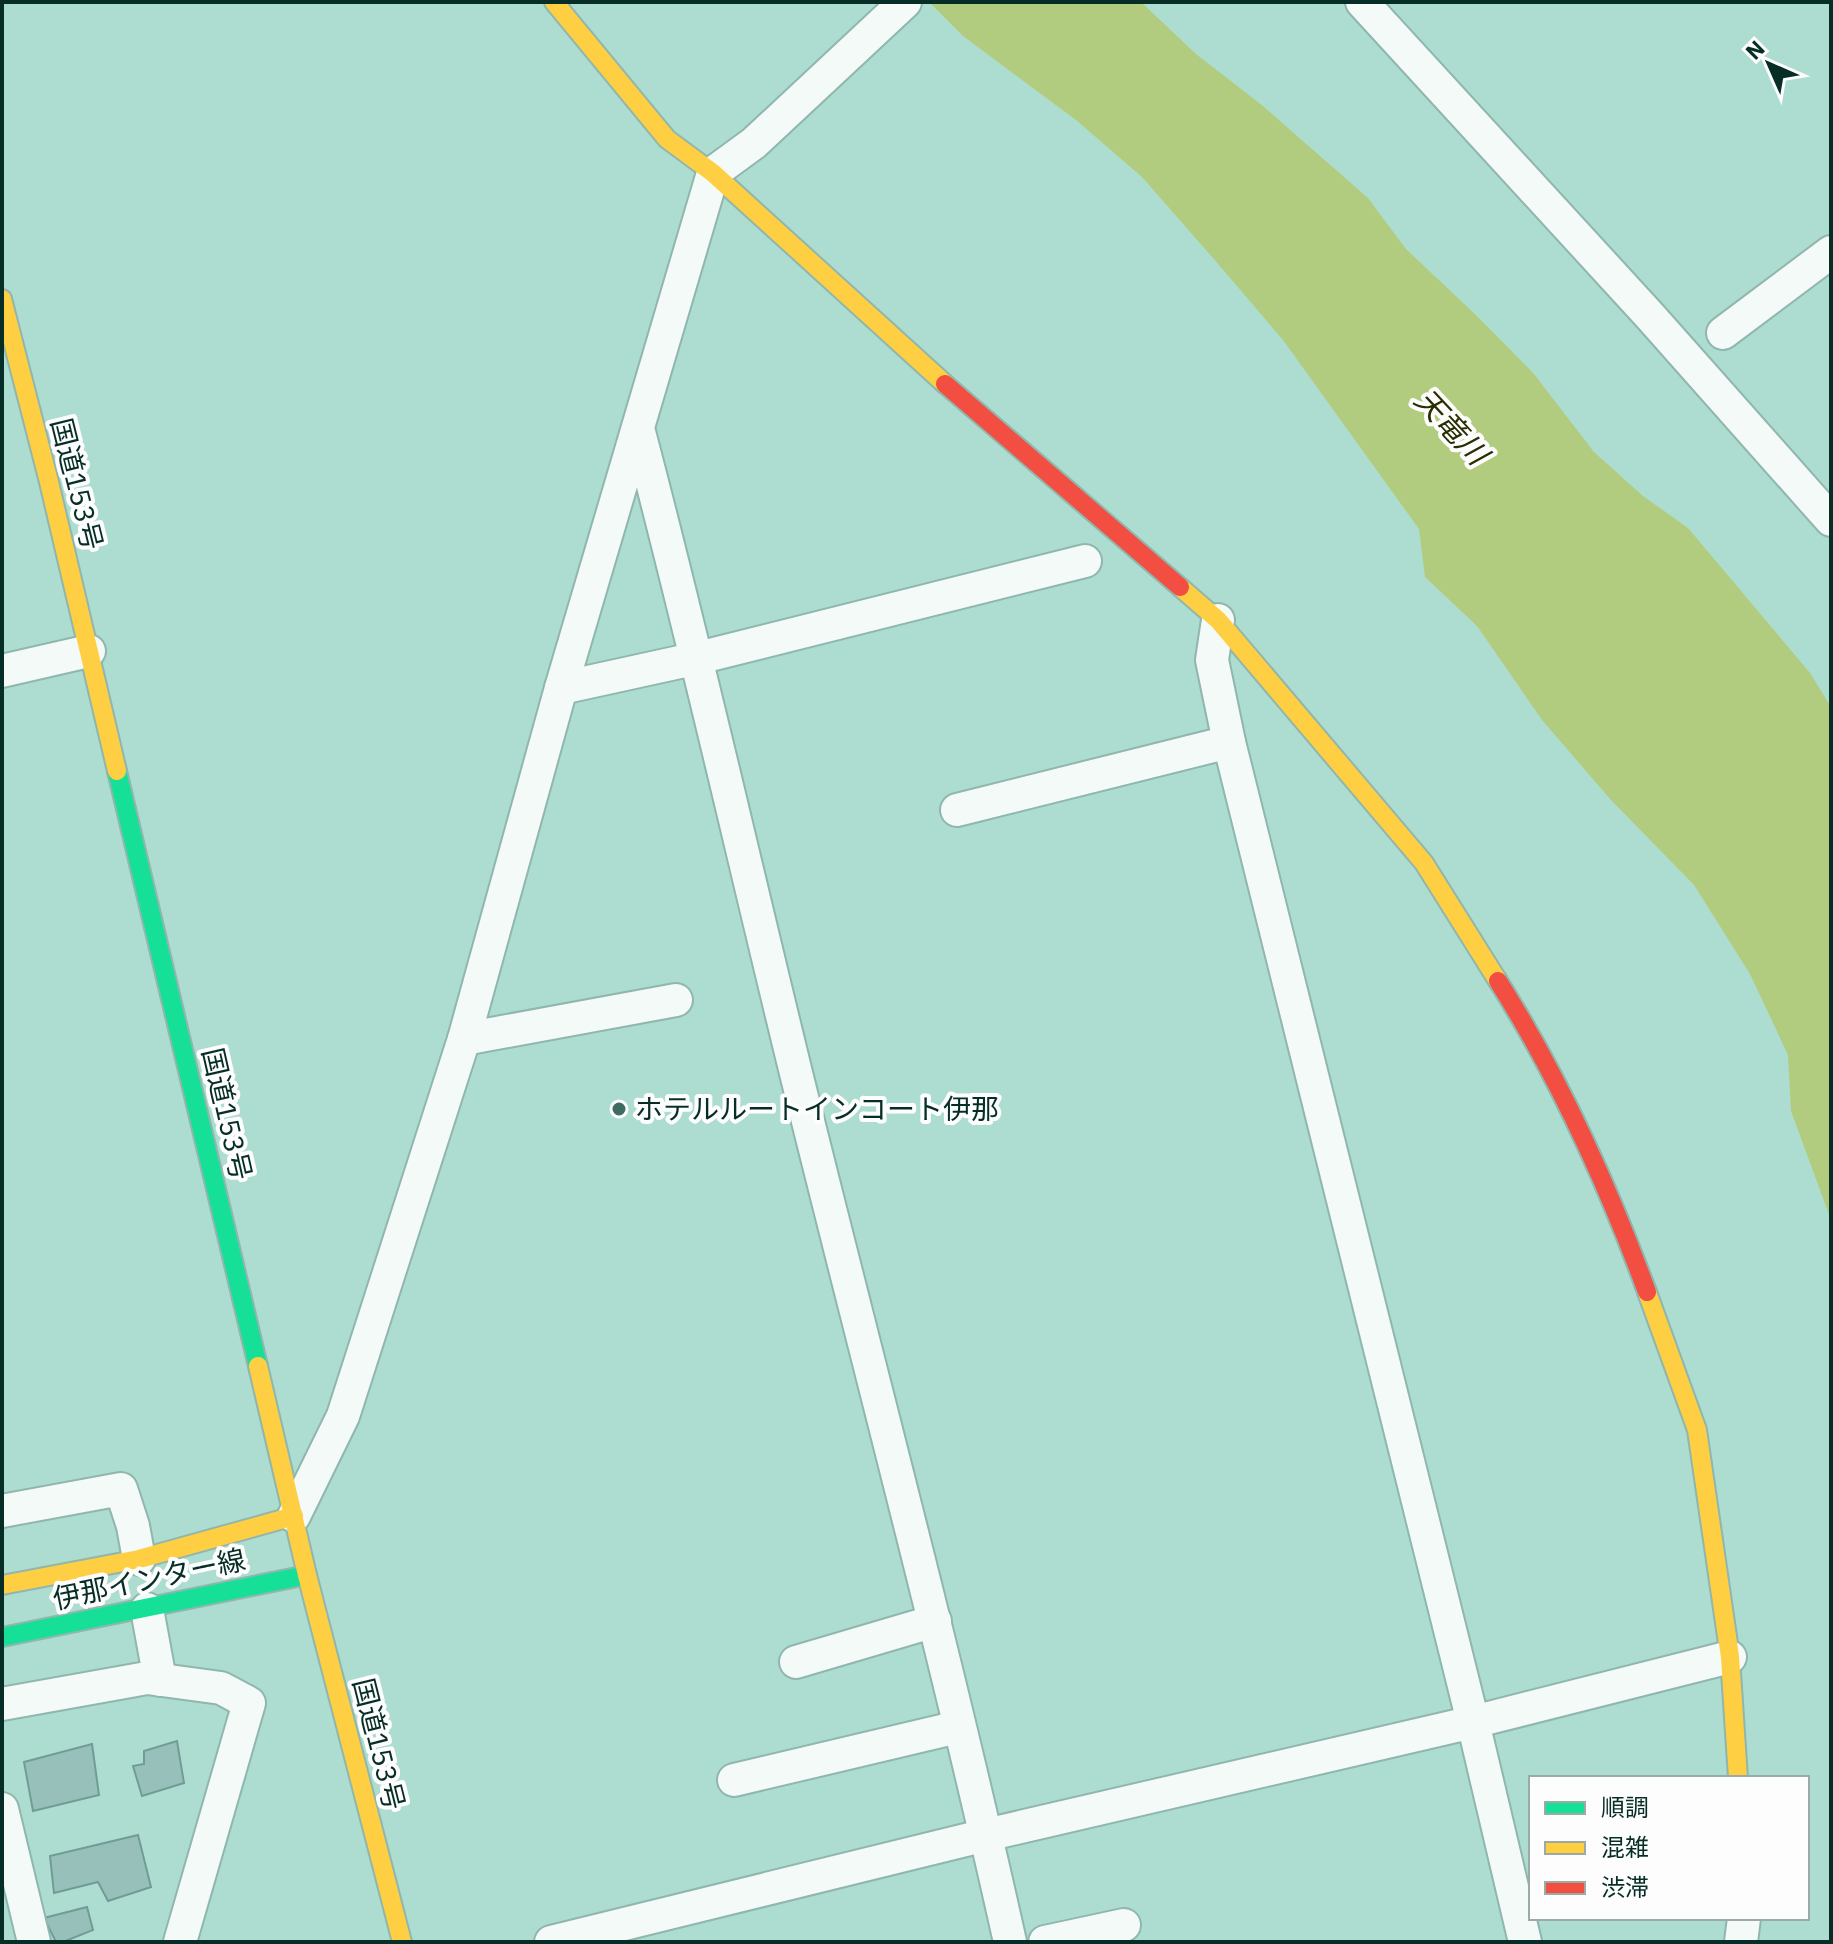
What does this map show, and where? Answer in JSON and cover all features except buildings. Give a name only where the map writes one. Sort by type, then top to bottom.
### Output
[{"type":"main road","points":[[554,2],[667,139],[713,173],[923,365],[1218,620],[1424,863],[1508,996],[1557,1087],[1622,1224],[1697,1430],[1730,1657],[1738,1776]]},
{"type":"main road","name":"国道153号","points":[[2,299],[89,651],[307,1575],[402,1942]]},
{"type":"main road","name":"伊那インター線","points":[[2,1585],[139,1559],[294,1516]]},
{"type":"main road","name":"伊那インター線","points":[[2,1637],[307,1575]]},
{"type":"street","points":[[294,1516],[343,1416],[464,1039],[561,688],[713,173],[754,143],[905,2]]},
{"type":"street","points":[[1362,2],[1650,316],[1831,520]]},
{"type":"street","points":[[1723,333],[1831,252]]},
{"type":"street","points":[[639,432],[698,658],[795,1068],[935,1621],[1010,1942]]},
{"type":"street","points":[[561,688],[698,658],[1085,561]]},
{"type":"street","points":[[1218,620],[1212,660],[1229,742],[1525,1942]]},
{"type":"street","points":[[2,671],[89,651]]},
{"type":"street","points":[[957,810],[1229,742]]},
{"type":"street","points":[[464,1039],[676,1000]]},
{"type":"street","points":[[2,1511],[121,1489],[133,1526],[139,1559]]},
{"type":"street","points":[[147,1609],[160,1680]]},
{"type":"street","points":[[796,1662],[935,1621]]},
{"type":"street","points":[[551,1942],[986,1835],[1473,1722],[1730,1657]]},
{"type":"street","points":[[2,1704],[147,1678],[221,1688],[249,1703],[180,1942]]},
{"type":"street","points":[[734,1780],[958,1727]]},
{"type":"street","points":[[2,1809],[34,1942]]},
{"type":"street","points":[[1741,1942],[1744,1920]]},
{"type":"street","points":[[1045,1942],[1124,1925]]},
{"type":"water","name":"天竜川","points":[[929,2],[1141,2],[1196,54],[1263,106],[1368,198],[1406,249],[1534,374],[1594,452],[1643,496],[1688,528],[1810,673],[1831,707],[1831,1220],[1791,1111],[1788,1055],[1750,974],[1694,885],[1611,800],[1542,720],[1477,626],[1425,577],[1419,529],[1283,340],[1213,258],[1142,177],[1076,120],[963,36]]},
{"type":"traffic: fast","points":[[117,771],[258,1366]]},
{"type":"traffic: fast","points":[[2,1637],[307,1575]]},
{"type":"traffic: slow","points":[[554,2],[667,139],[713,173],[945,384]]},
{"type":"traffic: slow","points":[[2,299],[117,771]]},
{"type":"traffic: slow","points":[[1180,587],[1218,620],[1424,863],[1498,981]]},
{"type":"traffic: slow","points":[[1647,1292],[1697,1430],[1730,1657],[1738,1776]]},
{"type":"traffic: slow","points":[[258,1366],[307,1575],[402,1942]]},
{"type":"traffic: slow","points":[[2,1585],[139,1559],[294,1516]]},
{"type":"traffic: jam","points":[[945,384],[1180,587]]},
{"type":"traffic: jam","points":[[1498,981],[1541,1055],[1580,1132],[1647,1292]]},
{"type":"place","name":"ホテルルートインコート伊那","points":[[619,1109]]}]
